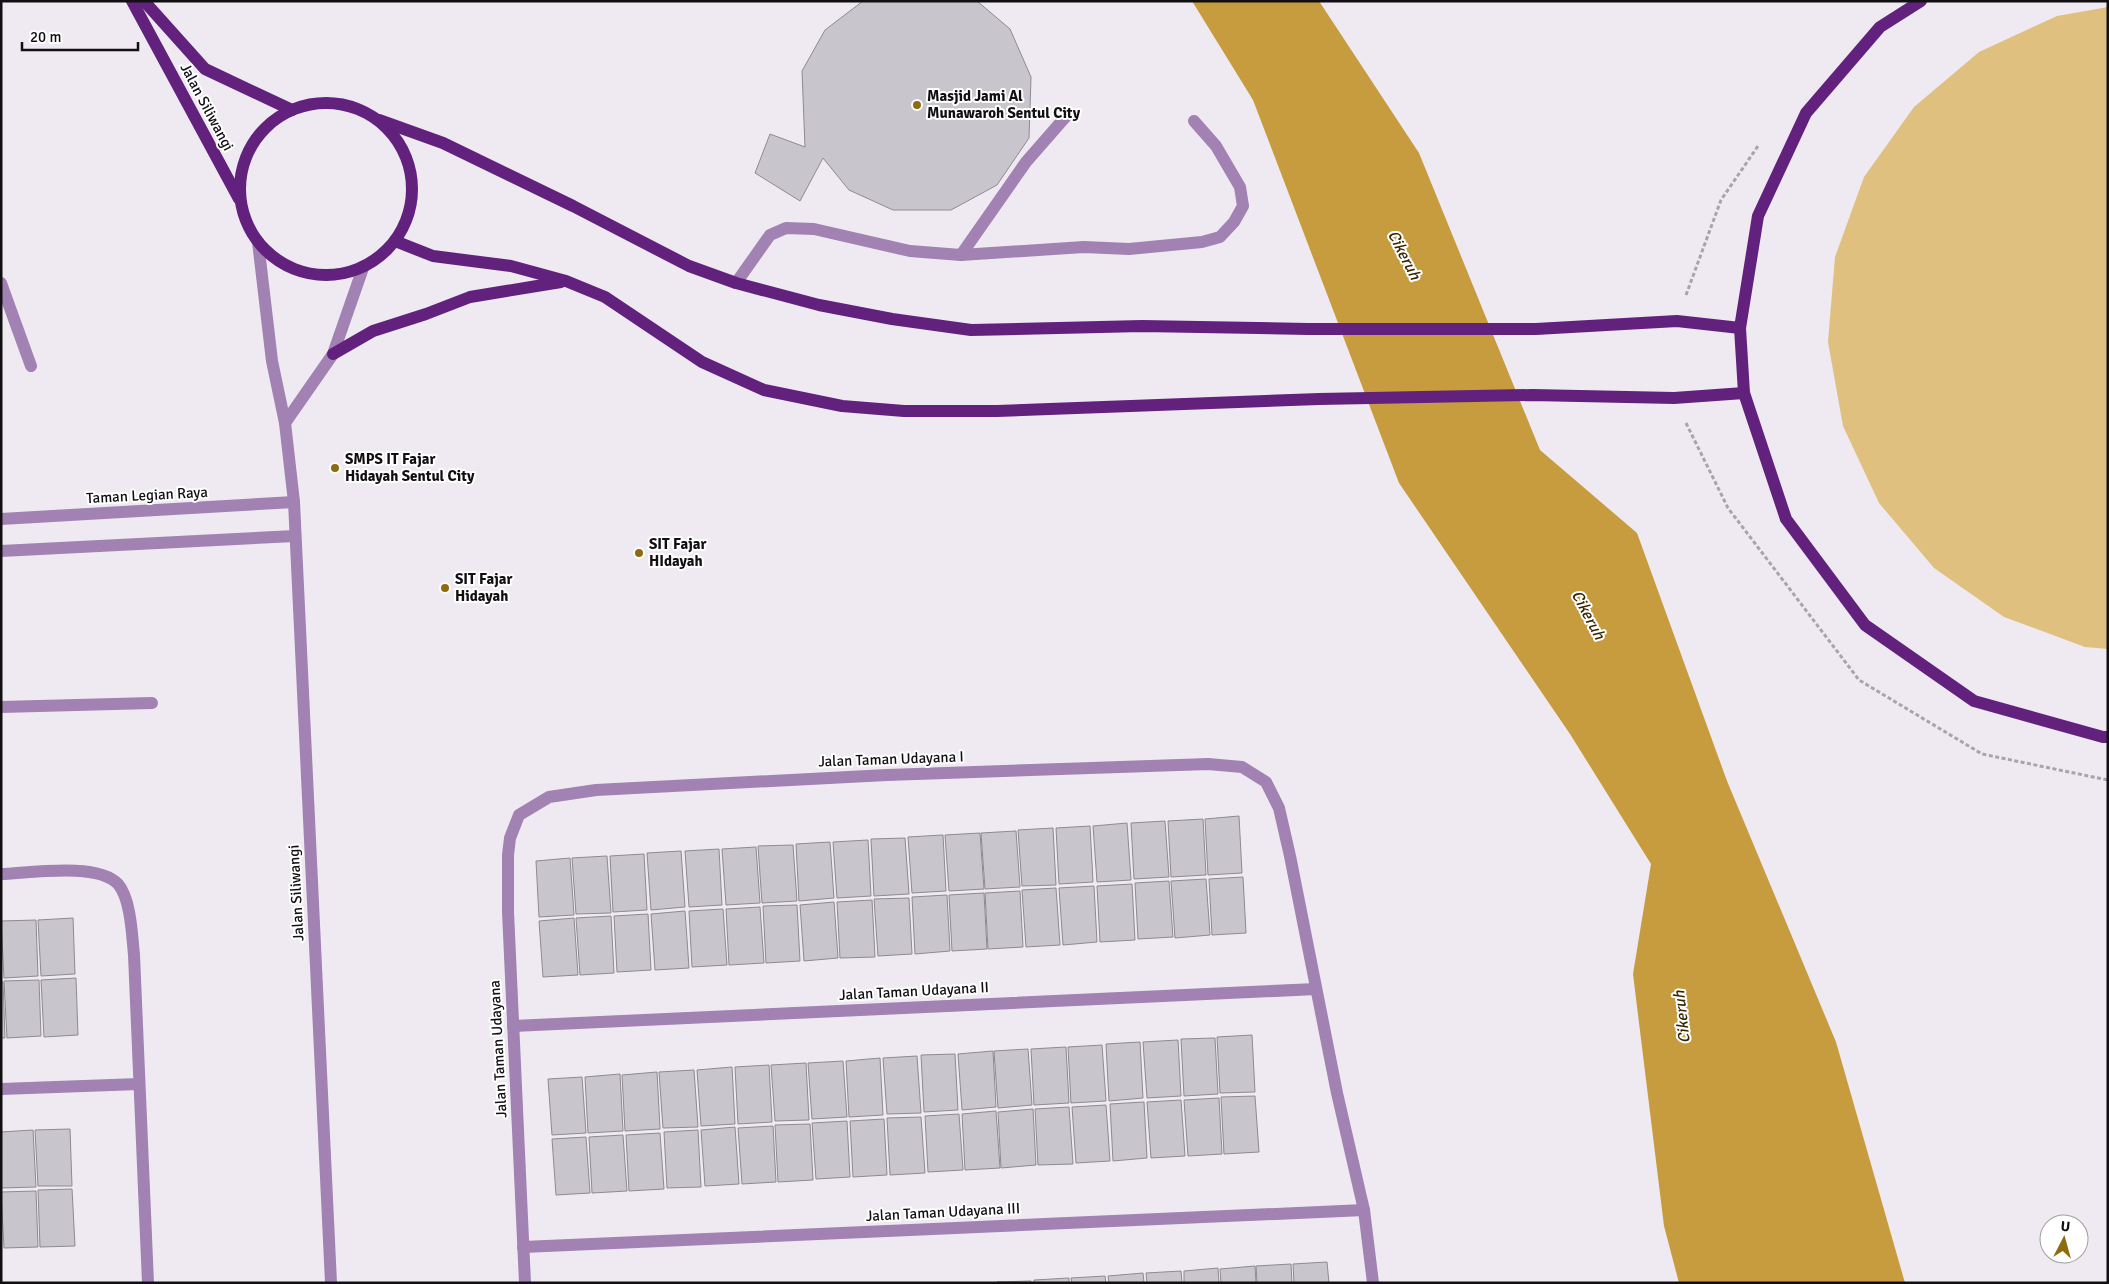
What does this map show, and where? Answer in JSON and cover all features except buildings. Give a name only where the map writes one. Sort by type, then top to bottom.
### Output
[{"type":"main road","name":"Jalan Siliwangi","points":[[132,1],[240,201]]},
{"type":"main road","name":"Jalan Siliwangi","points":[[144,1],[205,69],[292,110]]},
{"type":"main road","points":[[1921,1],[1880,27],[1806,113],[1758,216],[1740,328],[1744,393],[1786,519],[1864,625],[1974,701],[2108,737]]},
{"type":"main road","points":[[379,120],[395,136],[407,155],[412,177],[412,200],[407,222],[395,241],[381,256],[362,268],[340,274],[317,275],[294,270],[274,258],[258,242],[246,222],[240,201],[240,178],[246,157],[257,137],[273,121],[292,110],[314,104],[337,103],[359,109],[379,120],[443,143],[573,206],[689,266],[736,283],[819,305],[892,319],[971,330],[1142,326],[1308,329],[1536,329],[1676,321],[1740,328]]},
{"type":"main road","points":[[395,241],[433,256],[511,266],[566,281],[605,297],[702,362],[737,378],[764,390],[842,406],[904,411],[997,411],[1319,399],[1532,395],[1674,398],[1744,393]]},
{"type":"main road","points":[[333,354],[373,331],[470,297],[566,281]]},
{"type":"street","points":[[962,255],[1026,162],[1068,114]]},
{"type":"street","points":[[736,283],[770,235],[786,228],[814,229],[910,251],[962,255],[1084,247],[1129,250],[1202,242],[1220,237],[1234,222],[1243,206],[1240,187],[1216,146],[1194,121]]},
{"type":"street","name":"Jalan Siliwangi","points":[[258,242],[272,361],[284,424],[294,502],[331,1283]]},
{"type":"street","points":[[284,424],[333,354],[362,268]]},
{"type":"street","points":[[1,283],[31,366]]},
{"type":"street","name":"Taman Legian Raya","points":[[1,519],[294,502]]},
{"type":"street","points":[[1,551],[295,536]]},
{"type":"street","points":[[1,707],[152,703]]},
{"type":"street","name":"Jalan Taman Udayana I","points":[[519,815],[549,797],[596,790],[887,775],[1208,764],[1242,767],[1266,782],[1279,808],[1316,989]]},
{"type":"street","name":"Jalan Taman Udayana","points":[[519,815],[510,838],[508,855],[513,1026],[525,1283]]},
{"type":"street","points":[[1,874],[75,870],[99,872],[118,884],[125,897],[130,918],[134,955],[138,1084],[148,1283]]},
{"type":"street","points":[[1316,989],[1336,1093],[1364,1210],[1372,1283]]},
{"type":"street","name":"Jalan Taman Udayana II","points":[[513,1026],[1316,989]]},
{"type":"street","points":[[1,1089],[138,1084]]},
{"type":"street","name":"Jalan Taman Udayana III","points":[[523,1247],[1364,1210]]},
{"type":"shaded area","points":[[2108,7],[2108,649],[2085,647],[2004,617],[1934,568],[1879,503],[1843,426],[1828,342],[1835,257],[1864,177],[1914,107],[1979,52],[2057,16]]},
{"type":"water","name":"Cikeruh","points":[[1192,1],[1319,1],[1419,153],[1540,450],[1637,533],[1727,781],[1836,1042],[1905,1283],[1679,1283],[1664,1226],[1633,974],[1651,864],[1570,734],[1399,483],[1253,100]]},
{"type":"place","name":"Masjid Jami Al Munawaroh Sentul City","points":[[917,105]]},
{"type":"place","name":"SMPS IT Fajar Hidayah Sentul City","points":[[335,468]]},
{"type":"place","name":"SIT Fajar HIdayah","points":[[639,553]]},
{"type":"place","name":"SIT Fajar Hidayah","points":[[445,588]]}]
